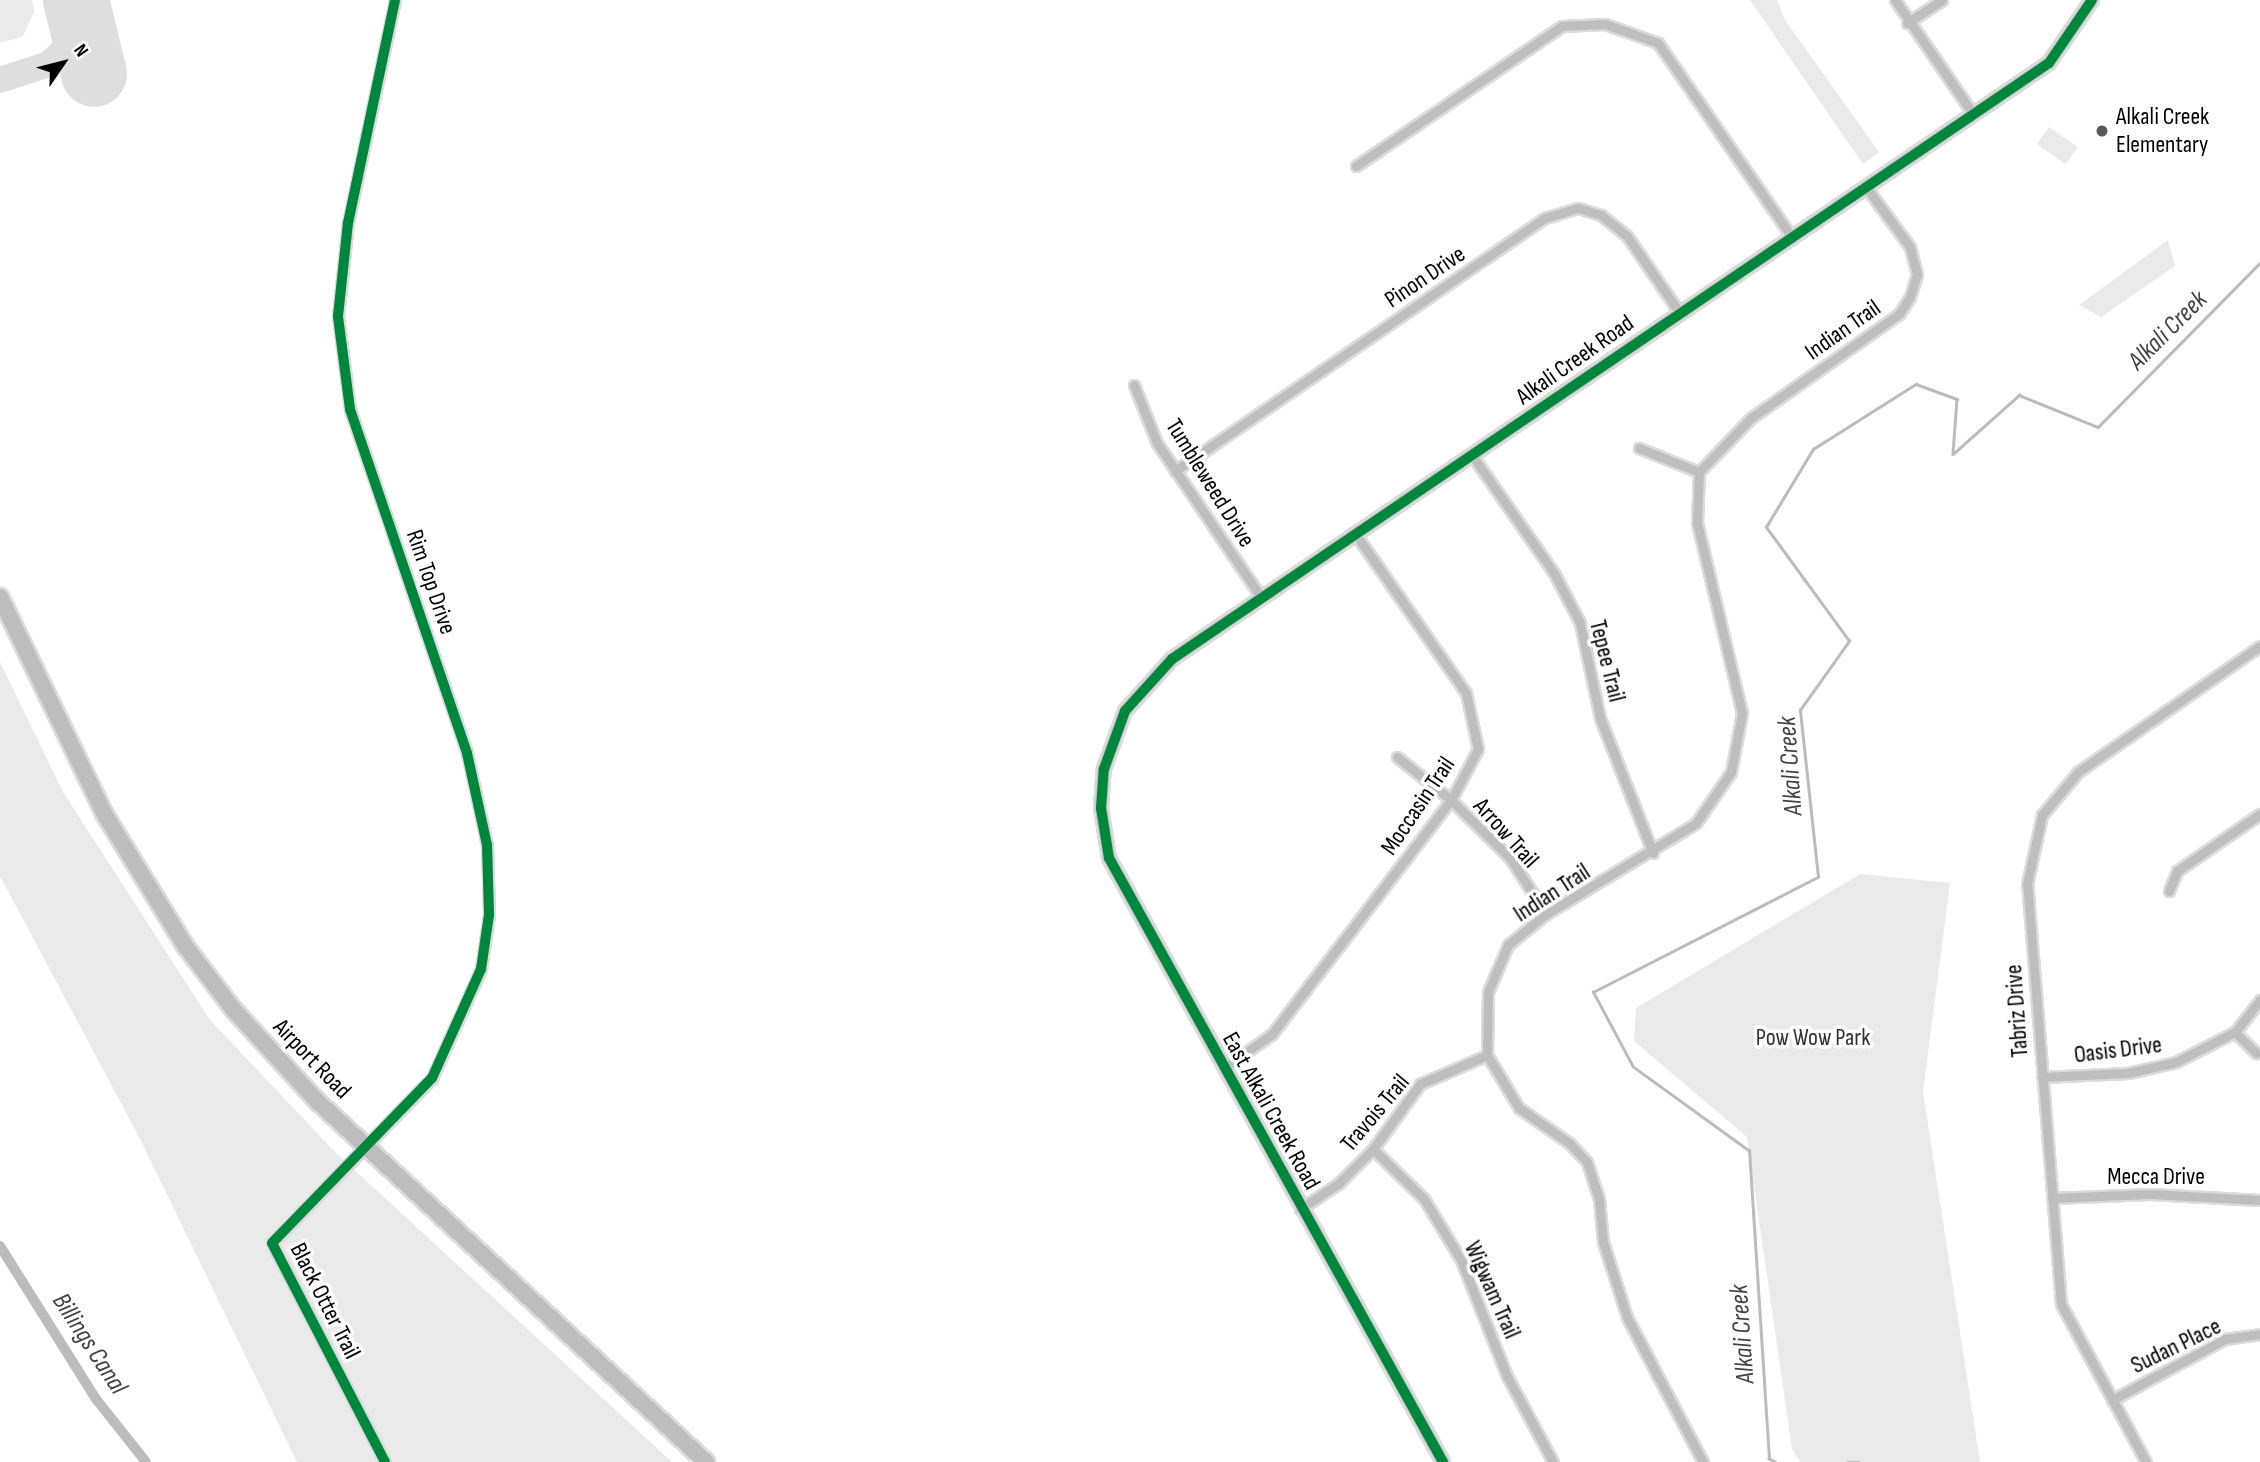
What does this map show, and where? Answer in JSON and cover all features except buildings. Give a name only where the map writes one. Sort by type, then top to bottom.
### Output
[{"type":"highway","name":"Airport Road","points":[[0,597],[105,815],[186,947],[233,1009],[369,1148],[706,1462]]},
{"type":"street","name":"Rim Top Drive","points":[[369,1148],[432,1078],[481,969],[489,915],[487,845],[467,753],[350,408],[338,316],[348,223],[395,0]]},
{"type":"street","points":[[1895,0],[1907,23],[1973,114]]},
{"type":"street","points":[[1907,23],[1942,0]]},
{"type":"street","name":"Alkali Creek Road","points":[[1104,769],[1125,711],[1145,684],[1261,597],[1474,458],[1679,312],[2049,63],[2092,0]]},
{"type":"street","points":[[1356,166],[1562,26],[1605,24],[1658,43],[1792,237]]},
{"type":"street","name":"Indian Trail","points":[[1487,1055],[1488,992],[1508,945],[1546,914],[1653,853],[1696,823],[1731,772],[1742,713],[1698,523],[1699,472],[1751,418],[1899,314],[1910,297],[1917,274],[1910,247],[1866,187]]},
{"type":"street","name":"Pinon Drive","points":[[1175,471],[1545,218],[1578,208],[1601,215],[1628,236],[1679,312]]},
{"type":"street","name":"Tumbleweed Drive","points":[[1134,385],[1157,443],[1261,597]]},
{"type":"street","points":[[1639,448],[1699,472]]},
{"type":"street","name":"Tepee Trail","points":[[1474,458],[1554,573],[1580,623],[1601,718],[1653,853]]},
{"type":"street","name":"Moccasin Trail","points":[[1224,1068],[1272,1034],[1451,800],[1478,749],[1466,693],[1356,535]]},
{"type":"street","name":"Tabriz Drive","points":[[2146,1462],[2061,1304],[2027,884],[2042,815],[2078,772],[2260,646]]},
{"type":"street","name":"Arrow Trail","points":[[1397,757],[1451,800],[1510,858],[1546,914]]},
{"type":"street","name":"East Alkali Creek Road","points":[[1104,769],[1101,808],[1109,858],[1300,1209],[1443,1462]]},
{"type":"street","points":[[2169,891],[2177,871],[2260,814]]},
{"type":"street","name":"Oasis Drive","points":[[2042,1077],[2128,1073],[2164,1065],[2235,1032],[2260,1000]]},
{"type":"street","points":[[2235,1032],[2256,1053]]},
{"type":"street","points":[[1487,1055],[1519,1108],[1569,1143],[1587,1162],[1599,1199],[1603,1241],[1628,1317],[1703,1462]]},
{"type":"street","name":"Travois Trail","points":[[1300,1209],[1339,1183],[1373,1149],[1420,1084],[1487,1055]]},
{"type":"street","name":"Black Otter Trail","points":[[369,1148],[272,1243],[385,1462]]},
{"type":"street","name":"Wigwam Trail","points":[[1373,1149],[1424,1199],[1461,1260],[1507,1376],[1553,1462]]},
{"type":"street","name":"Mecca Drive","points":[[2052,1198],[2150,1194],[2260,1200]]},
{"type":"street","name":"Sudan Place","points":[[2112,1400],[2225,1339],[2260,1334]]},
{"type":"green space","points":[[0,0],[32,0],[34,12],[23,36],[0,43]]},
{"type":"green space","points":[[1750,0],[1777,0],[1785,20],[1879,152],[1863,164]]},
{"type":"green space","points":[[2049,127],[2078,147],[2066,164],[2037,144]]},
{"type":"green space","points":[[2168,240],[2175,266],[2101,317],[2079,305]]},
{"type":"green space","points":[[0,662],[63,792],[210,1020],[336,1153],[672,1462],[297,1462],[139,1137],[0,876]]},
{"type":"green space","name":"Pow Wow Park","points":[[1860,874],[1950,883],[1923,1092],[1980,1462],[1800,1462],[1792,1449],[1747,1137],[1634,1041],[1636,1008]]},
{"type":"waterway","name":"Alkali Creek","points":[[1775,1462],[1769,1459],[1749,1151],[1633,1067],[1593,992],[1818,877],[1800,710],[1849,641],[1766,527],[1813,449],[1916,384],[1957,399],[1953,454],[2019,395],[2098,427],[2260,263]]},
{"type":"waterway","name":"Billings Canal","points":[[0,1246],[96,1399],[146,1462]]},
{"type":"waterway","name":"Alkali Creek","points":[[1847,1462],[1859,1462]]},
{"type":"taxiway","points":[[0,80],[49,64],[72,42],[80,17]]},
{"type":"runway","points":[[76,0],[94,74]]},
{"type":"cycle path","points":[[385,1462],[272,1243],[432,1078],[481,969],[489,915],[487,845],[467,753],[350,409],[338,316],[348,223],[395,0]]},
{"type":"cycle path","points":[[1443,1462],[1109,858],[1101,808],[1104,769],[1125,711],[1172,659],[2049,63],[2092,0]]},
{"type":"place","name":"Alkali Creek Elementary","points":[[2102,131]]}]
